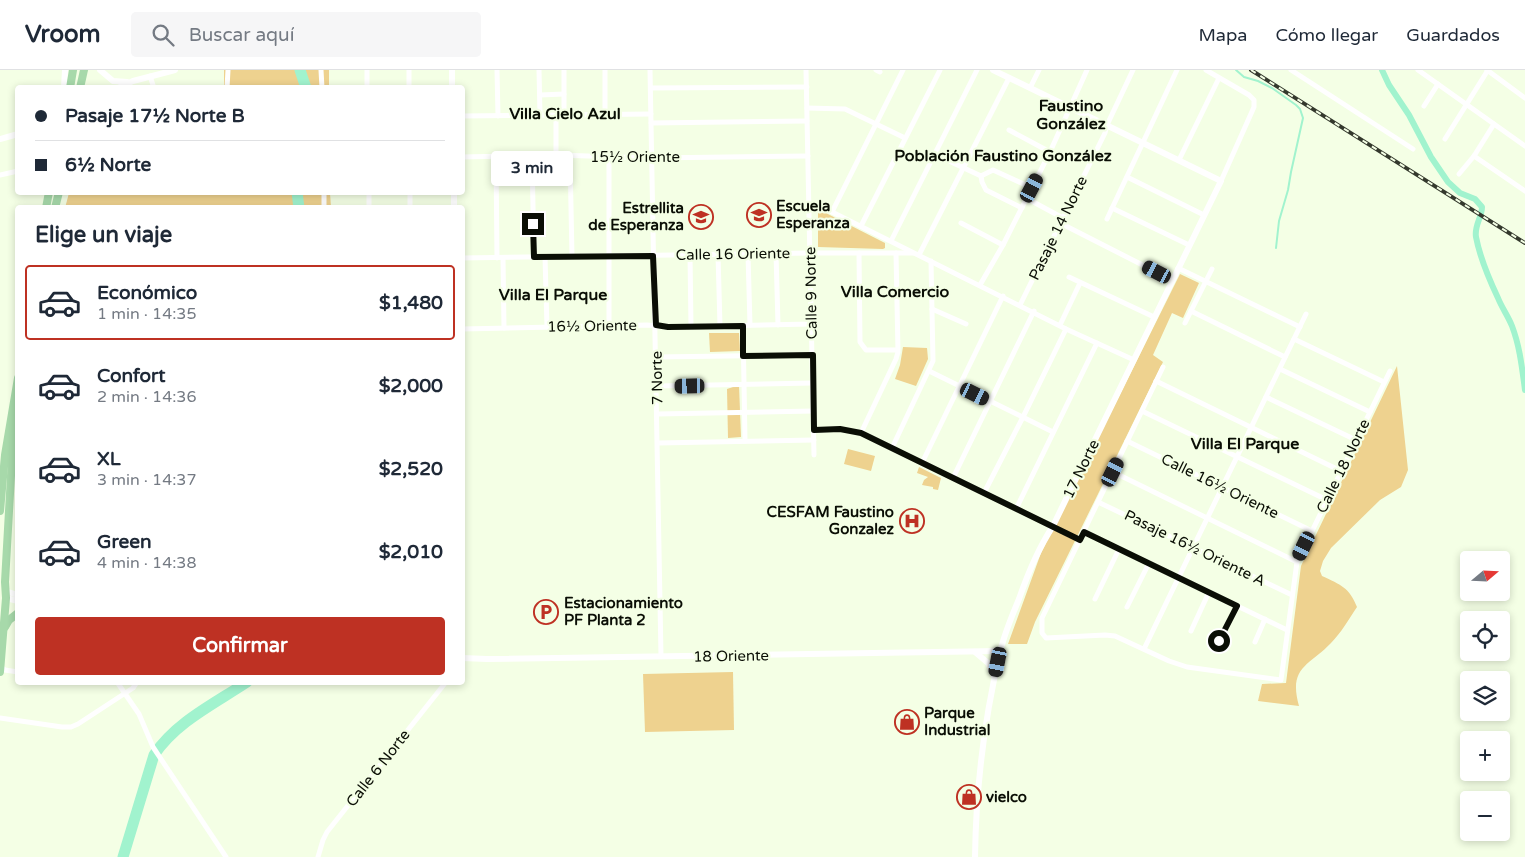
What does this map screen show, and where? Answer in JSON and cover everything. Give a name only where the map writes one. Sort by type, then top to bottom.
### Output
[{"type":"main road","points":[[71,85],[74,70]]},
{"type":"main road","points":[[81,85],[84,70]]},
{"type":"main road","points":[[0,511],[5,455],[15,396]]},
{"type":"main road","points":[[0,672],[4,629],[3,594],[15,434]]},
{"type":"main road","points":[[4,629],[15,616]]},
{"type":"street","points":[[64,85],[65,70]]},
{"type":"street","points":[[100,70],[113,81],[133,81]]},
{"type":"street","points":[[124,85],[175,70]]},
{"type":"street","points":[[227,85],[228,70]]},
{"type":"street","points":[[321,70],[322,85]]},
{"type":"street","points":[[367,70],[368,85]]},
{"type":"street","points":[[409,70],[409,85]]},
{"type":"street","points":[[452,70],[452,85]]},
{"type":"street","points":[[497,70],[498,116]]},
{"type":"street","points":[[539,70],[540,115]]},
{"type":"street","points":[[564,70],[564,115]]},
{"type":"street","points":[[605,70],[606,114]]},
{"type":"street","name":"7 Norte","points":[[650,70],[661,656]]},
{"type":"street","name":"Calle 9 Norte","points":[[806,70],[814,455]]},
{"type":"street","points":[[832,212],[902,70]]},
{"type":"street","points":[[861,226],[940,70]]},
{"type":"street","points":[[891,241],[977,70]]},
{"type":"street","points":[[993,70],[1221,181]]},
{"type":"street","points":[[1030,88],[1039,70]]},
{"type":"street","points":[[980,285],[1003,245],[1050,152],[1086,70]]},
{"type":"street","name":"Pasaje 14 Norte","points":[[1020,305],[1105,133],[1132,70]]},
{"type":"street","points":[[1107,219],[1177,70]]},
{"type":"street","points":[[1179,160],[1219,78],[1206,70]]},
{"type":"street","points":[[1290,70],[1413,149]]},
{"type":"street","points":[[1418,70],[1525,146]]},
{"type":"street","points":[[1445,139],[1487,70],[1525,98]]},
{"type":"street","points":[[150,76],[153,85]]},
{"type":"street","points":[[919,255],[1009,78]]},
{"type":"street","name":"17 Norte","points":[[975,857],[977,795],[981,754],[1000,651],[1010,622],[1036,556],[1053,526],[1221,181],[1254,107],[1254,100],[1249,95],[1219,78]]},
{"type":"street","points":[[1424,106],[1438,84]]},
{"type":"street","points":[[651,88],[806,87]]},
{"type":"street","points":[[540,95],[564,94]]},
{"type":"street","points":[[807,108],[845,109],[905,138]]},
{"type":"street","points":[[465,116],[651,114]]},
{"type":"street","points":[[556,115],[556,156]]},
{"type":"street","points":[[651,122],[807,121]]},
{"type":"street","points":[[1460,174],[1494,124]]},
{"type":"street","points":[[1009,130],[1050,152]]},
{"type":"street","points":[[0,139],[15,135]]},
{"type":"street","points":[[934,154],[981,176]]},
{"type":"street","points":[[496,156],[504,328]]},
{"type":"street","points":[[532,156],[534,257]]},
{"type":"street","name":"15½ Oriente","points":[[465,157],[652,158],[808,156]]},
{"type":"street","points":[[1474,156],[1525,191]]},
{"type":"street","points":[[570,157],[572,257]]},
{"type":"street","points":[[609,157],[609,325]]},
{"type":"street","points":[[981,176],[993,170],[1032,188]]},
{"type":"street","points":[[0,175],[15,172]]},
{"type":"street","points":[[981,176],[986,190],[1022,208]]},
{"type":"street","points":[[1127,177],[1204,215]]},
{"type":"street","points":[[1026,198],[1062,221],[1172,280]]},
{"type":"street","name":"Calle 16 Oriente","points":[[810,204],[832,212],[1034,311],[1066,329],[1134,360]]},
{"type":"street","points":[[1112,208],[1189,245]]},
{"type":"street","points":[[961,223],[1003,245]]},
{"type":"street","points":[[859,252],[860,342],[866,350],[898,350]]},
{"type":"street","points":[[861,433],[894,367],[898,350],[896,252]]},
{"type":"street","name":"Calle 16 Oriente","points":[[465,258],[913,252]]},
{"type":"street","points":[[776,253],[778,325]]},
{"type":"street","points":[[718,254],[720,326]]},
{"type":"street","points":[[748,254],[750,325]]},
{"type":"street","points":[[690,255],[691,327]]},
{"type":"street","points":[[546,257],[547,327]]},
{"type":"street","points":[[892,448],[933,358],[931,262]]},
{"type":"street","points":[[1178,268],[1300,327]]},
{"type":"street","points":[[1185,323],[1212,269]]},
{"type":"street","points":[[1069,277],[1154,317]]},
{"type":"street","points":[[1060,325],[1080,283]]},
{"type":"street","points":[[922,463],[1003,296]]},
{"type":"street","points":[[932,309],[966,324]]},
{"type":"street","points":[[953,478],[1034,311]]},
{"type":"street","points":[[1191,311],[1286,357]]},
{"type":"street","points":[[1163,367],[1042,618],[1042,633],[1046,638],[1115,636],[1144,649],[1306,314]]},
{"type":"street","name":"16½ Oriente","points":[[465,329],[609,325],[691,327],[812,324]]},
{"type":"street","points":[[743,326],[745,441]]},
{"type":"street","points":[[984,493],[1066,329]]},
{"type":"street","points":[[1294,339],[1384,382]]},
{"type":"street","points":[[1016,509],[1096,342]]},
{"type":"street","points":[[656,357],[813,355]]},
{"type":"street","points":[[1280,369],[1370,412]]},
{"type":"street","name":"Calle 18 Norte","points":[[1144,649],[1187,667],[1281,680],[1297,562],[1390,371]]},
{"type":"street","points":[[928,372],[1053,432]]},
{"type":"street","points":[[1156,381],[1341,471]]},
{"type":"street","points":[[657,386],[813,383]]},
{"type":"street","points":[[1266,397],[1356,440]]},
{"type":"street","points":[[657,414],[814,411]]},
{"type":"street","points":[[1142,411],[1327,500]]},
{"type":"street","points":[[814,430],[840,429],[861,433],[1080,540]]},
{"type":"street","points":[[658,443],[814,440]]},
{"type":"street","name":"Calle 16½ Oriente","points":[[1127,441],[1312,531]]},
{"type":"street","points":[[1113,472],[1297,562]]},
{"type":"street","name":"Pasaje 16½ Oriente A","points":[[1098,502],[1292,595]]},
{"type":"street","points":[[1084,532],[1287,630]]},
{"type":"street","points":[[1095,599],[1119,549]]},
{"type":"street","points":[[1127,607],[1149,563]]},
{"type":"street","points":[[1191,631],[1209,592]]},
{"type":"street","points":[[3,594],[15,600]]},
{"type":"street","points":[[1219,641],[1237,606]]},
{"type":"street","points":[[1255,642],[1265,619]]},
{"type":"street","points":[[973,651],[988,663],[995,678]]},
{"type":"street","name":"18 Oriente","points":[[465,658],[1000,651]]},
{"type":"street","points":[[0,667],[15,672]]},
{"type":"street","points":[[119,685],[139,714],[152,747],[159,754],[226,857]]},
{"type":"street","points":[[0,718],[71,727],[125,694],[135,685]]},
{"type":"street","name":"Calle 6 Norte","points":[[318,857],[327,832],[444,685]]},
{"type":"shaded area","points":[[224,70],[329,70],[329,85],[224,85]]},
{"type":"shaded area","points":[[68,195],[330,195],[331,205],[66,205]]},
{"type":"shaded area","points":[[818,209],[885,243],[885,248],[818,247]]},
{"type":"shaded area","points":[[1180,274],[1199,283],[1183,318],[1172,313],[1153,355],[1163,362],[1035,622],[1027,644],[1008,644],[1041,553]]},
{"type":"shaded area","points":[[709,333],[739,333],[740,351],[710,352]]},
{"type":"shaded area","points":[[903,347],[927,348],[928,359],[916,386],[895,379]]},
{"type":"shaded area","points":[[1397,366],[1408,470],[1401,487],[1380,500],[1331,548],[1323,561],[1320,571],[1322,576],[1339,584],[1347,591],[1357,607],[1335,639],[1308,663],[1298,675],[1296,693],[1299,706],[1258,701],[1262,684],[1286,683],[1301,566]]},
{"type":"shaded area","points":[[739,385],[741,437],[728,438],[727,389]]},
{"type":"shaded area","points":[[848,449],[875,456],[871,471],[844,464]]},
{"type":"shaded area","points":[[919,467],[941,478],[938,490],[922,485],[928,477],[917,473]]},
{"type":"shaded area","points":[[733,672],[734,730],[645,732],[643,674]]},
{"type":"waterway","points":[[300,70],[305,85]]},
{"type":"waterway","points":[[1236,70],[1244,77],[1272,88],[1296,105],[1300,109],[1303,118],[1288,190],[1279,221],[1276,248]]},
{"type":"waterway","points":[[1382,70],[1431,157],[1448,182],[1460,193],[1475,199],[1482,207],[1476,229],[1476,237],[1488,276],[1515,334],[1525,390]]},
{"type":"waterway","points":[[297,195],[299,205]]},
{"type":"waterway","points":[[123,857],[154,755],[163,743],[184,723],[242,685]]},
{"type":"railway","points":[[1251,70],[1525,243]]},
{"type":"place","name":"Escuela Esperanza","points":[[759,215]]},
{"type":"place","name":"Estrellita de Esperanza","points":[[701,217]]},
{"type":"place","name":"CESFAM Faustino Gonzalez","points":[[912,521]]},
{"type":"place","name":"Estacionamiento PF Planta 2","points":[[546,612]]},
{"type":"place","name":"Parque Industrial","points":[[907,722]]},
{"type":"place","name":"vielco","points":[[969,797]]},
{"type":"district","name":"Villa Cielo Azul","points":[[565,113]]},
{"type":"district","name":"Faustino González","points":[[1071,114]]},
{"type":"district","name":"Población Faustino González","points":[[1003,155]]},
{"type":"district","name":"Villa Comercio","points":[[895,291]]},
{"type":"district","name":"Villa El Parque","points":[[553,294]]},
{"type":"district","name":"Villa El Parque","points":[[1245,443]]},
{"type":"route","points":[[533,224],[534,257],[653,256],[656,325],[668,327],[743,326],[743,356],[813,355],[814,430],[840,429],[861,433],[1080,540],[1084,532],[1237,606],[1219,641]]}]
